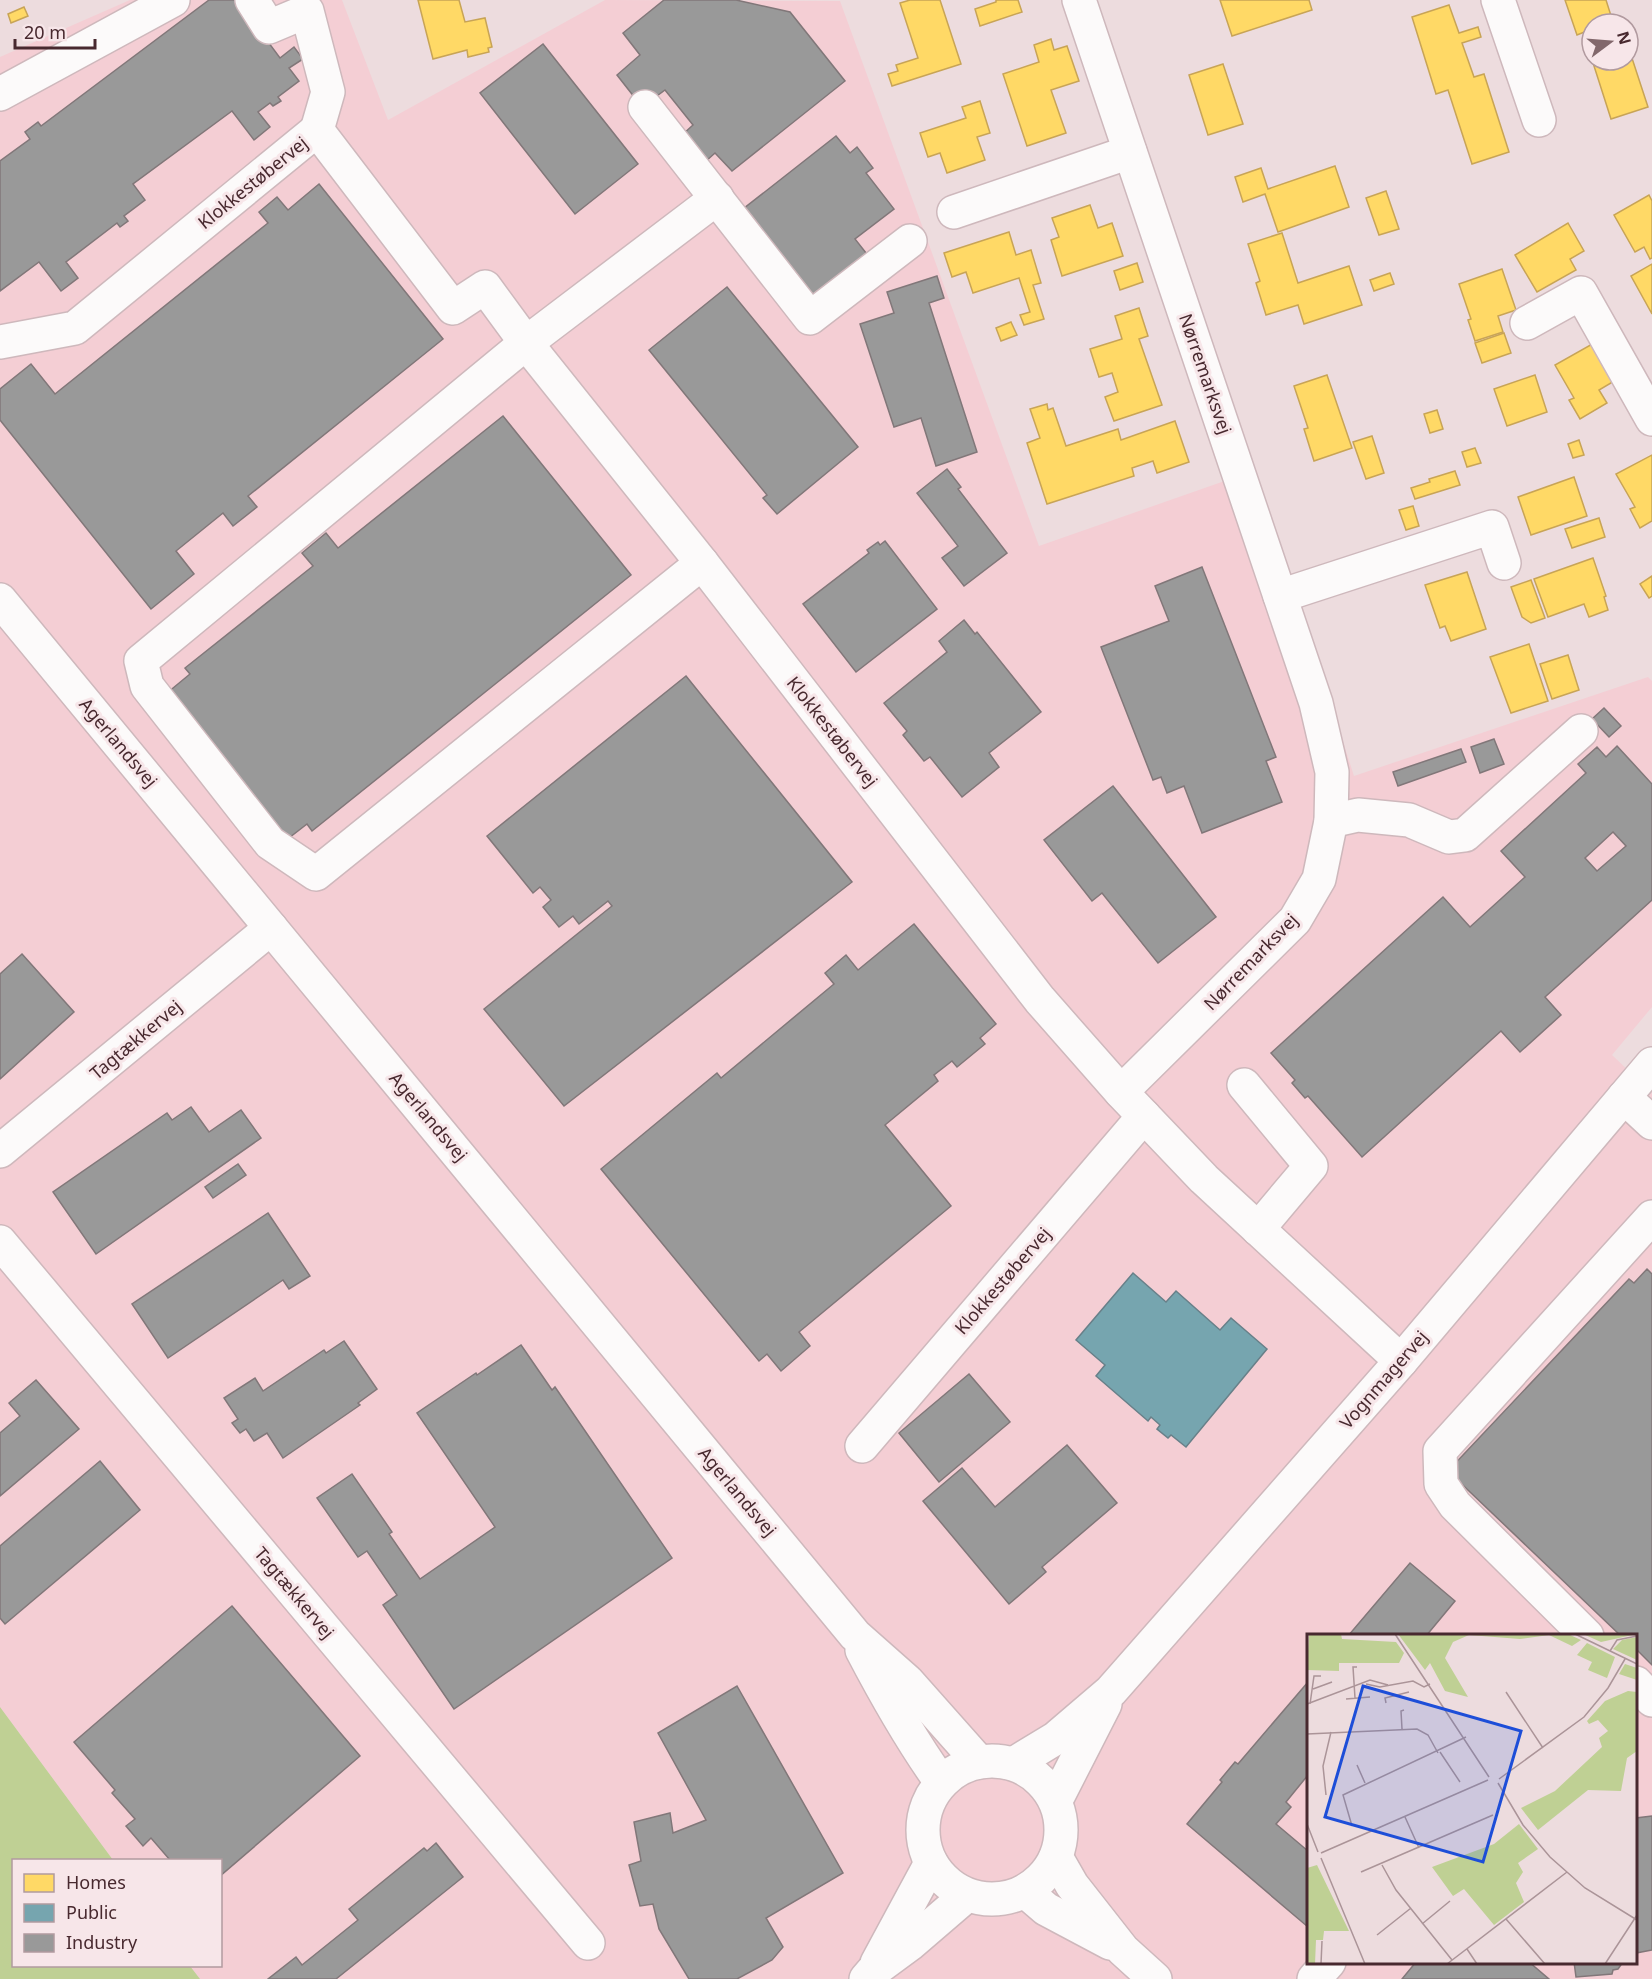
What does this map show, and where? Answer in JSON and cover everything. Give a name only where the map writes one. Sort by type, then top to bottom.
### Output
[{"type":"street","points":[[0,94],[173,0]]},
{"type":"street","points":[[252,0],[269,27],[307,11],[328,92],[317,130]]},
{"type":"street","name":"Nørremarksvej","points":[[1079,0],[1316,703],[1332,772],[1331,822],[1319,879],[1295,920],[1121,1092]]},
{"type":"street","points":[[1498,0],[1539,120]]},
{"type":"street","points":[[645,107],[810,318],[910,241]]},
{"type":"street","name":"Klokkestøbervej","points":[[0,342],[75,328],[317,130],[453,308],[485,287],[526,343],[702,563],[1040,1000],[1121,1092],[1204,1179],[1401,1361]]},
{"type":"street","points":[[954,212],[1130,153]]},
{"type":"street","points":[[702,563],[316,874],[270,843],[147,686],[141,661],[526,343],[717,198]]},
{"type":"street","points":[[1527,323],[1581,293],[1643,384],[1652,419]]},
{"type":"street","points":[[1280,596],[1492,527],[1503,563]]},
{"type":"street","name":"Agerlandsvej","points":[[0,600],[855,1635],[907,1681],[978,1761]]},
{"type":"street","points":[[1331,822],[1358,815],[1409,820],[1449,837],[1465,835],[1581,730]]},
{"type":"street","name":"Tagtækkervej","points":[[0,1152],[271,928]]},
{"type":"street","name":"Vognmagervej","points":[[1015,1763],[1056,1738],[1111,1691],[1401,1361],[1652,1064]]},
{"type":"street","points":[[1244,1085],[1311,1166],[1258,1229]]},
{"type":"street","points":[[1624,1097],[1652,1123]]},
{"type":"street","name":"Klokkestøbervej","points":[[862,1446],[1144,1116]]},
{"type":"street","points":[[1586,1634],[1455,1505],[1441,1484],[1440,1450],[1652,1217]]},
{"type":"street","name":"Tagtækkervej","points":[[0,1242],[588,1944]]},
{"type":"street","name":"Agerlandsvej","points":[[855,1635],[888,1702],[941,1782]]},
{"type":"street","points":[[1637,1685],[1652,1700]]},
{"type":"street","name":"Vognmagervej","points":[[1056,1800],[1111,1691]]},
{"type":"street","points":[[996,1760],[1015,1763],[1046,1784],[1056,1800],[1061,1818],[1061,1838],[1056,1857],[1043,1877],[1025,1891],[1000,1899],[984,1899],[967,1895],[953,1887],[931,1863],[924,1845],[923,1823],[928,1801],[941,1782],[958,1769],[978,1761],[996,1760]]},
{"type":"street","points":[[1056,1857],[1072,1885],[1122,1950],[1155,1979]]},
{"type":"street","points":[[869,1976],[931,1863]]},
{"type":"street","points":[[1025,1891],[1046,1909],[1122,1950]]},
{"type":"street","points":[[869,1976],[967,1895]]},
{"type":"street","points":[[1314,1979],[1327,1964]]},
{"type":"shaded area","points":[[130,0],[342,0],[388,120],[605,0],[840,1],[1039,546],[1256,470],[1354,776],[1648,677],[1652,681],[1652,1007],[1612,1055],[1652,1093],[1652,1979],[200,1979],[191,1967],[222,1967],[222,1859],[112,1859],[0,1707],[0,57]]},
{"type":"green space","points":[[0,1707],[112,1859],[12,1859],[12,1967],[191,1967],[200,1979],[0,1979]]},
{"type":"building: Homes","points":[[418,0],[459,0],[465,22],[485,18],[492,47],[488,48],[489,52],[468,57],[467,50],[433,59]]},
{"type":"building: Homes","points":[[910,0],[940,0],[961,64],[892,86],[888,74],[898,71],[896,65],[918,58],[900,3]]},
{"type":"building: Homes","points":[[996,0],[1018,0],[1022,12],[980,26],[975,9],[996,2]]},
{"type":"building: Homes","points":[[1220,0],[1309,0],[1312,10],[1232,36]]},
{"type":"building: Homes","points":[[1565,0],[1606,0],[1610,12],[1580,12],[1580,34],[1577,35]]},
{"type":"building: Homes","points":[[1449,5],[1459,33],[1478,27],[1481,37],[1462,43],[1474,77],[1484,74],[1509,152],[1472,164],[1448,90],[1436,94],[1412,17]]},
{"type":"building: Homes","points":[[24,7],[28,16],[11,23],[8,14]]},
{"type":"building: Homes","points":[[1051,39],[1054,50],[1067,46],[1079,81],[1051,90],[1066,133],[1027,146],[1003,74],[1039,62],[1034,45]]},
{"type":"building: Homes","points":[[1223,64],[1243,124],[1208,135],[1189,75]]},
{"type":"building: Homes","points":[[1596,72],[1637,72],[1648,107],[1611,119]]},
{"type":"building: Homes","points":[[980,101],[990,133],[977,137],[985,160],[947,173],[940,153],[928,157],[920,133],[966,118],[962,107]]},
{"type":"building: Homes","points":[[1335,166],[1349,207],[1278,232],[1265,194],[1243,202],[1235,177],[1261,168],[1268,189]]},
{"type":"building: Homes","points":[[1386,191],[1399,229],[1379,235],[1366,198]]},
{"type":"building: Homes","points":[[1649,195],[1652,201],[1652,258],[1650,259],[1644,247],[1635,252],[1614,215]]},
{"type":"building: Homes","points":[[1090,205],[1098,228],[1112,223],[1123,256],[1062,276],[1051,240],[1059,237],[1052,218]]},
{"type":"building: Homes","points":[[1568,223],[1584,251],[1570,259],[1576,270],[1537,292],[1515,255]]},
{"type":"building: Homes","points":[[1009,232],[1016,255],[1031,250],[1041,283],[1033,285],[1044,319],[1024,325],[1020,315],[1030,312],[1019,278],[973,293],[966,272],[952,277],[944,253]]},
{"type":"building: Homes","points":[[1282,233],[1298,283],[1349,266],[1362,305],[1304,324],[1298,305],[1266,315],[1256,283],[1260,281],[1248,244]]},
{"type":"building: Homes","points":[[1137,263],[1143,282],[1120,290],[1114,271]]},
{"type":"building: Homes","points":[[1652,264],[1652,314],[1631,276]]},
{"type":"building: Homes","points":[[1502,269],[1516,310],[1498,316],[1503,332],[1475,341],[1468,320],[1471,319],[1459,284]]},
{"type":"building: Homes","points":[[1390,273],[1394,284],[1374,291],[1370,280]]},
{"type":"building: Homes","points":[[1139,308],[1148,336],[1139,339],[1162,405],[1114,421],[1105,397],[1118,392],[1112,373],[1099,377],[1090,349],[1122,339],[1115,316]]},
{"type":"building: Homes","points":[[1011,322],[1017,335],[1001,341],[996,328]]},
{"type":"building: Homes","points":[[1504,333],[1511,353],[1482,363],[1475,343]]},
{"type":"building: Homes","points":[[1594,343],[1616,380],[1599,390],[1607,403],[1580,419],[1569,400],[1574,398],[1555,365]]},
{"type":"building: Homes","points":[[1327,375],[1352,448],[1314,461],[1304,429],[1308,428],[1294,386]]},
{"type":"building: Homes","points":[[1535,375],[1547,412],[1507,426],[1494,389]]},
{"type":"building: Homes","points":[[1047,404],[1048,410],[1053,408],[1066,446],[1118,429],[1121,440],[1175,421],[1189,462],[1157,473],[1153,461],[1132,468],[1134,476],[1047,504],[1027,443],[1040,438],[1030,409]]},
{"type":"building: Homes","points":[[1437,410],[1443,429],[1430,433],[1424,414]]},
{"type":"building: Homes","points":[[1372,436],[1384,473],[1366,479],[1353,442]]},
{"type":"building: Homes","points":[[1579,440],[1584,455],[1573,458],[1568,444]]},
{"type":"building: Homes","points":[[1475,448],[1481,463],[1467,467],[1462,452]]},
{"type":"building: Homes","points":[[1652,455],[1652,521],[1640,528],[1630,509],[1635,507],[1616,474]]},
{"type":"building: Homes","points":[[1455,471],[1460,485],[1415,499],[1411,488],[1430,482],[1429,479]]},
{"type":"building: Homes","points":[[1574,477],[1587,516],[1531,535],[1518,497]]},
{"type":"building: Homes","points":[[1413,506],[1419,526],[1406,530],[1399,510]]},
{"type":"building: Homes","points":[[1599,518],[1605,537],[1572,548],[1565,529]]},
{"type":"building: Homes","points":[[1593,558],[1606,596],[1604,597],[1608,610],[1589,617],[1584,604],[1548,617],[1534,579]]},
{"type":"building: Homes","points":[[1467,572],[1486,629],[1451,641],[1445,626],[1440,628],[1425,585]]},
{"type":"building: Homes","points":[[1652,576],[1652,596],[1649,598],[1640,584]]},
{"type":"building: Homes","points":[[1531,580],[1545,618],[1531,623],[1522,617],[1511,587]]},
{"type":"building: Homes","points":[[1529,644],[1548,701],[1511,713],[1490,657]]},
{"type":"building: Homes","points":[[1568,655],[1579,690],[1552,699],[1540,664]]},
{"type":"building: Public","points":[[1133,1273],[1166,1302],[1176,1291],[1220,1330],[1231,1318],[1267,1349],[1186,1447],[1171,1435],[1168,1438],[1157,1429],[1160,1425],[1151,1417],[1148,1421],[1096,1376],[1105,1365],[1076,1340]]},
{"type":"building: Industry","points":[[209,0],[237,0],[280,58],[294,47],[303,59],[289,68],[299,81],[278,97],[281,101],[273,106],[270,103],[258,112],[270,127],[254,140],[232,111],[133,184],[145,200],[124,216],[128,221],[120,227],[117,223],[66,262],[78,278],[61,291],[39,262],[0,291],[0,161],[30,139],[25,132],[38,122],[41,126]]},
{"type":"building: Industry","points":[[664,0],[736,0],[790,12],[845,81],[732,171],[715,153],[705,162],[682,135],[693,125],[665,90],[642,107],[617,75],[640,55],[623,33]]},
{"type":"building: Industry","points":[[543,44],[638,164],[575,214],[480,93]]},
{"type":"building: Industry","points":[[836,136],[850,153],[857,147],[873,168],[866,173],[894,209],[855,239],[870,258],[814,301],[743,209]]},
{"type":"building: Industry","points":[[319,184],[443,339],[248,496],[257,507],[233,526],[223,513],[176,551],[194,574],[151,609],[0,420],[0,389],[31,364],[55,394],[268,223],[259,212],[277,197],[288,210]]},
{"type":"building: Industry","points":[[937,276],[944,298],[929,303],[977,452],[936,466],[921,418],[894,427],[860,324],[894,313],[887,292]]},
{"type":"building: Industry","points":[[727,287],[858,447],[777,514],[763,498],[767,495],[649,350]]},
{"type":"building: Industry","points":[[503,416],[631,575],[312,831],[307,824],[285,841],[167,693],[190,674],[185,668],[313,566],[302,553],[326,533],[338,548]]},
{"type":"building: Industry","points":[[947,469],[961,487],[958,489],[1007,553],[964,586],[942,558],[958,546],[917,493]]},
{"type":"building: Industry","points":[[885,541],[937,609],[856,672],[803,604],[869,553],[867,550],[878,542],[880,545]]},
{"type":"building: Industry","points":[[1202,567],[1276,757],[1266,761],[1282,802],[1202,833],[1184,786],[1167,793],[1161,777],[1153,780],[1101,647],[1169,621],[1155,586]]},
{"type":"building: Industry","points":[[964,620],[975,634],[977,632],[1041,712],[989,753],[999,767],[962,797],[930,757],[924,761],[903,735],[907,731],[884,703],[947,652],[939,641]]},
{"type":"building: Industry","points":[[686,676],[852,882],[564,1106],[484,1009],[612,906],[608,901],[579,924],[573,916],[559,927],[543,907],[551,900],[540,887],[533,893],[487,836]]},
{"type":"building: Industry","points":[[1604,708],[1621,726],[1609,737],[1592,719]]},
{"type":"building: Industry","points":[[1494,739],[1504,764],[1480,773],[1471,747]]},
{"type":"building: Industry","points":[[1617,746],[1652,784],[1652,900],[1545,997],[1561,1015],[1520,1052],[1501,1031],[1362,1157],[1308,1096],[1305,1098],[1292,1083],[1295,1080],[1271,1053],[1443,897],[1470,927],[1525,877],[1501,851],[1586,773],[1578,764],[1597,747],[1606,757]],"holes":[[[1613,832],[1626,846],[1597,871],[1585,858]]]},
{"type":"building: Industry","points":[[1461,749],[1466,762],[1398,786],[1393,772]]},
{"type":"building: Industry","points":[[1113,786],[1216,917],[1158,963],[1102,893],[1092,901],[1044,840]]},
{"type":"building: Industry","points":[[914,924],[996,1024],[980,1038],[985,1044],[957,1067],[952,1061],[934,1075],[938,1081],[885,1125],[951,1206],[799,1332],[810,1346],[781,1371],[767,1354],[759,1361],[601,1169],[717,1073],[721,1078],[834,984],[825,973],[846,955],[858,970]]},
{"type":"building: Industry","points":[[22,954],[74,1012],[0,1079],[0,974]]},
{"type":"building: Industry","points":[[191,1107],[209,1132],[241,1110],[261,1138],[96,1254],[53,1192],[167,1113],[172,1120]]},
{"type":"building: Industry","points":[[238,1164],[246,1175],[213,1198],[205,1187]]},
{"type":"building: Industry","points":[[268,1213],[310,1276],[289,1289],[283,1280],[168,1358],[132,1304]]},
{"type":"building: Industry","points":[[1647,1269],[1652,1274],[1652,1665],[1637,1650],[1637,1634],[1619,1634],[1448,1471],[1629,1279],[1634,1283]]},
{"type":"building: Industry","points":[[344,1341],[377,1389],[358,1403],[360,1405],[283,1458],[267,1433],[254,1441],[246,1429],[240,1433],[232,1423],[238,1419],[224,1398],[255,1378],[263,1391],[324,1350],[326,1353]]},
{"type":"building: Industry","points":[[521,1345],[552,1390],[555,1387],[672,1558],[454,1709],[383,1605],[397,1595],[367,1551],[358,1557],[317,1498],[352,1474],[392,1532],[389,1534],[420,1579],[495,1527],[417,1413]]},
{"type":"building: Industry","points":[[969,1374],[1010,1422],[939,1482],[899,1433]]},
{"type":"building: Industry","points":[[36,1380],[79,1429],[0,1496],[0,1433],[20,1416],[9,1403]]},
{"type":"building: Industry","points":[[1067,1445],[1117,1503],[1042,1567],[1046,1572],[1009,1604],[923,1501],[962,1468],[995,1507]]},
{"type":"building: Industry","points":[[100,1461],[140,1510],[5,1624],[0,1618],[0,1546]]},
{"type":"building: Industry","points":[[1410,1563],[1455,1601],[1428,1634],[1350,1634]]},
{"type":"building: Industry","points":[[232,1606],[360,1756],[222,1874],[222,1859],[169,1859],[151,1838],[143,1846],[126,1826],[135,1819],[112,1793],[115,1790],[74,1742]]},
{"type":"building: Industry","points":[[1307,1683],[1307,1776],[1286,1802],[1291,1807],[1276,1824],[1307,1850],[1307,1926],[1187,1824],[1222,1782],[1220,1780],[1235,1762],[1238,1764]]},
{"type":"building: Industry","points":[[737,1686],[843,1873],[766,1918],[783,1947],[772,1960],[737,1979],[689,1979],[659,1929],[653,1904],[640,1906],[629,1865],[641,1861],[634,1822],[670,1813],[673,1833],[706,1820],[658,1733]]},
{"type":"building: Industry","points":[[1652,1816],[1652,1950],[1637,1953],[1637,1818]]},
{"type":"building: Industry","points":[[436,1843],[463,1877],[336,1979],[268,1979],[296,1957],[302,1965],[358,1920],[349,1909],[424,1848],[427,1851]]},
{"type":"building: Industry","points":[[1414,1964],[1531,1964],[1549,1979],[1402,1979]]},
{"type":"building: Industry","points":[[1574,1964],[1622,1964],[1618,1969],[1613,1970],[1612,1974],[1576,1977]]}]
